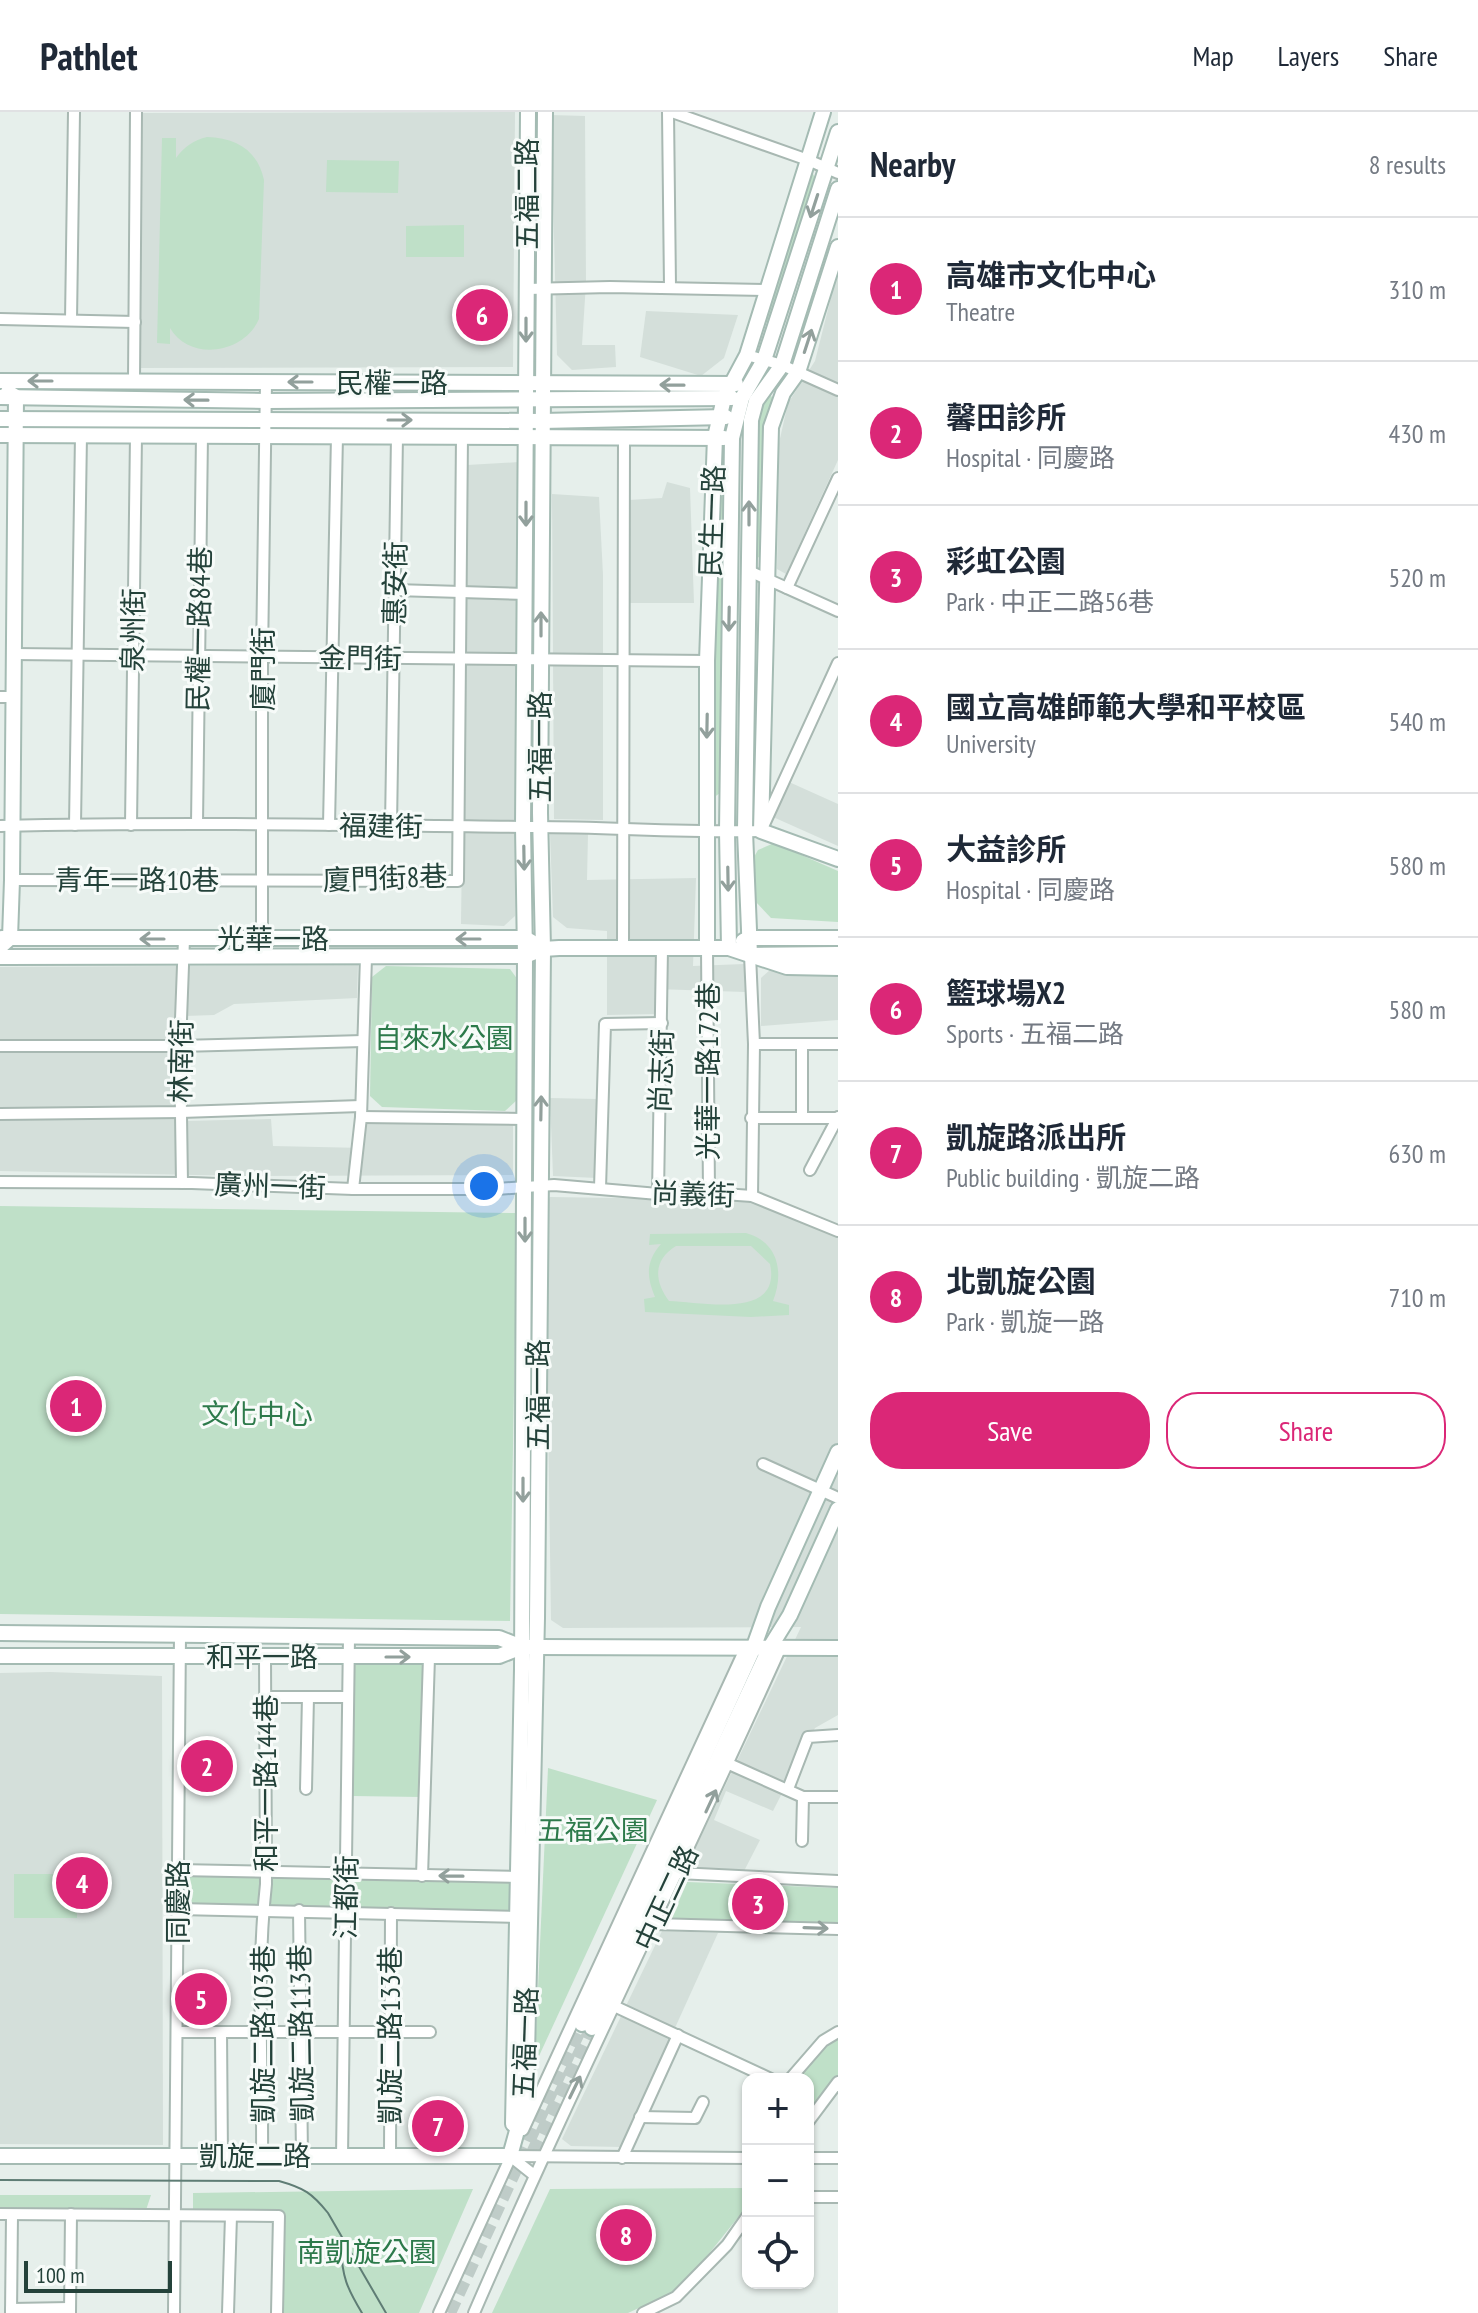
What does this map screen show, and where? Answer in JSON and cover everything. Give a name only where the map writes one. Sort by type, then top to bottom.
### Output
[{"type":"street","points":[[71,320],[74,112]]},
{"type":"street","points":[[134,381],[136,112]]},
{"type":"street","name":"五福二路","points":[[528,112],[534,289],[542,383]]},
{"type":"street","name":"五福二路","points":[[526,420],[545,112]]},
{"type":"street","points":[[670,287],[670,112],[832,171]]},
{"type":"street","name":"民生一路","points":[[707,948],[707,661],[715,437],[727,391],[747,355],[823,112]]},
{"type":"street","name":"民生一路","points":[[729,948],[727,831],[732,438],[743,419],[750,383],[764,360],[832,171],[838,132]]},
{"type":"street","name":"民生一路","points":[[749,400],[766,387],[782,365],[838,189]]},
{"type":"street","name":"民生一路","points":[[761,831],[771,427],[783,393],[798,372],[838,247]]},
{"type":"street","points":[[534,289],[670,287],[767,290]]},
{"type":"street","points":[[0,319],[135,322]]},
{"type":"street","points":[[747,355],[782,365],[838,390]]},
{"type":"street","name":"民權一路","points":[[0,381],[542,383],[727,391],[749,400]]},
{"type":"street","name":"廈門街","points":[[262,957],[266,382]]},
{"type":"street","name":"五福一路","points":[[510,2156],[526,2098],[523,1917],[543,949],[540,827],[542,383]]},
{"type":"street","name":"民權一路","points":[[0,397],[542,401],[727,391],[750,383],[783,393]]},
{"type":"street","points":[[0,387],[16,397],[8,427],[7,578],[13,654],[6,697],[6,826],[12,880],[3,941]]},
{"type":"street","name":"民權一路","points":[[8,427],[81,435],[526,436],[542,428],[720,417],[743,419]]},
{"type":"street","name":"民權一路","points":[[8,427],[266,419],[526,420],[542,428],[624,436],[749,440]]},
{"type":"street","name":"民生一路","points":[[743,419],[749,440],[745,831],[750,955]]},
{"type":"street","name":"五福一路","points":[[526,420],[523,827],[529,1647]]},
{"type":"street","points":[[75,825],[81,435]]},
{"type":"street","name":"泉州街","points":[[131,825],[136,435]]},
{"type":"street","name":"民權一路84巷","points":[[197,824],[202,435]]},
{"type":"street","points":[[329,825],[337,436]]},
{"type":"street","name":"惠安街","points":[[391,826],[397,436]]},
{"type":"street","points":[[459,826],[462,436]]},
{"type":"street","points":[[623,949],[624,436]]},
{"type":"street","points":[[787,588],[838,478]]},
{"type":"street","points":[[749,571],[838,611]]},
{"type":"street","points":[[395,590],[526,594]]},
{"type":"street","name":"金門街","points":[[13,654],[707,661]]},
{"type":"street","points":[[838,663],[761,831],[838,859]]},
{"type":"street","name":"福建街","points":[[6,826],[262,823],[761,831]]},
{"type":"street","name":"廈門街8巷","points":[[263,881],[458,881],[459,826]]},
{"type":"street","name":"青年一路10巷","points":[[12,880],[263,881]]},
{"type":"street","points":[[525,938],[543,949]]},
{"type":"street","name":"光華一路","points":[[3,941],[525,938]]},
{"type":"street","name":"光華一路","points":[[729,948],[749,938],[838,938]]},
{"type":"street","name":"林南街","points":[[182,1183],[180,1046],[184,939]]},
{"type":"street","name":"光華一路172巷","points":[[707,948],[709,1193]]},
{"type":"street","name":"光華一路","points":[[0,957],[525,956],[543,949],[729,948],[787,967],[838,968]]},
{"type":"street","name":"尚志街","points":[[658,1194],[662,949]]},
{"type":"street","name":"光華一路","points":[[750,955],[838,954]]},
{"type":"street","points":[[750,955],[754,1044],[752,1196]]},
{"type":"street","points":[[353,1189],[361,1111],[366,957]]},
{"type":"street","points":[[600,1188],[605,1024],[662,1023]]},
{"type":"street","points":[[0,1046],[180,1046],[363,1041]]},
{"type":"street","points":[[754,1044],[838,1044]]},
{"type":"street","points":[[802,1045],[802,1117]]},
{"type":"street","points":[[0,1114],[361,1111],[524,1119]]},
{"type":"street","points":[[751,1118],[838,1118],[810,1170]]},
{"type":"street","name":"廣州一街","points":[[0,1182],[182,1183],[353,1189],[540,1186]]},
{"type":"street","name":"尚義街","points":[[540,1186],[658,1194],[752,1196],[838,1231]]},
{"type":"street","name":"中正二路","points":[[439,2313],[838,1452]]},
{"type":"street","points":[[763,1464],[838,1498]]},
{"type":"street","name":"中正二路","points":[[749,1649],[587,2026],[774,1649],[838,1509]]},
{"type":"street","name":"和平一路","points":[[0,1633],[499,1638],[529,1647],[838,1648]]},
{"type":"street","name":"同慶路","points":[[174,2313],[180,1635]]},
{"type":"street","name":"江都街","points":[[342,2156],[349,1637]]},
{"type":"street","name":"和平一路","points":[[0,1656],[499,1656],[529,1647]]},
{"type":"street","name":"中正二路","points":[[474,2313],[542,2157],[729,1764],[774,1649]]},
{"type":"street","name":"和平一路144巷","points":[[263,1911],[266,1884],[265,1656]]},
{"type":"street","points":[[422,1876],[429,1657]]},
{"type":"street","points":[[265,1697],[348,1697]]},
{"type":"street","points":[[306,1789],[308,1697]]},
{"type":"street","points":[[788,1789],[808,1737],[838,1735]]},
{"type":"street","points":[[729,1764],[803,1797],[838,1797]]},
{"type":"street","points":[[802,1841],[803,1797]]},
{"type":"street","points":[[178,1870],[524,1877]]},
{"type":"street","points":[[678,1873],[838,1881]]},
{"type":"street","points":[[178,1909],[523,1917]]},
{"type":"street","name":"凱旋二路113巷","points":[[299,1910],[302,2156]]},
{"type":"street","name":"凱旋二路103巷","points":[[262,2156],[263,1911]]},
{"type":"street","name":"凱旋二路133巷","points":[[390,2156],[391,1913]]},
{"type":"street","points":[[654,1924],[838,1929]]},
{"type":"street","points":[[614,2006],[758,2073]]},
{"type":"street","points":[[177,2032],[430,2032]]},
{"type":"street","points":[[221,2032],[222,2156]]},
{"type":"street","points":[[795,2073],[823,2041],[838,2032]]},
{"type":"street","points":[[622,2158],[678,2035]]},
{"type":"street","points":[[814,2114],[838,2082]]},
{"type":"street","points":[[640,2117],[695,2118],[703,2102]]},
{"type":"street","name":"凱旋二路","points":[[0,2156],[510,2156]]},
{"type":"street","points":[[510,2156],[742,2158]]},
{"type":"street","points":[[510,2156],[534,2175]]},
{"type":"street","points":[[814,2158],[838,2158]]},
{"type":"street","points":[[814,2197],[838,2197]]},
{"type":"street","points":[[0,2214],[279,2216],[277,2313]]},
{"type":"street","points":[[12,2215],[11,2311],[70,2310],[71,2214]]},
{"type":"street","points":[[228,2313],[231,2216]]},
{"type":"street","points":[[643,2313],[676,2297],[727,2245],[747,2217]]},
{"type":"shaded area","points":[[515,112],[513,367],[139,368],[141,113]]},
{"type":"shaded area","points":[[551,115],[585,116],[586,283],[582,345],[615,345],[616,367],[572,370],[557,355]]},
{"type":"shaded area","points":[[838,270],[838,460],[786,574],[777,569],[779,443],[788,403],[815,361]]},
{"type":"shaded area","points":[[646,311],[738,315],[724,358],[701,376],[640,357]]},
{"type":"shaded area","points":[[519,462],[515,916],[504,926],[461,924],[467,465]]},
{"type":"shaded area","points":[[667,482],[690,488],[694,603],[630,603],[629,500],[662,498]]},
{"type":"shaded area","points":[[552,494],[599,497],[603,575],[603,820],[554,819]]},
{"type":"shaded area","points":[[789,782],[838,804],[838,846],[773,817]]},
{"type":"shaded area","points":[[550,834],[588,834],[587,880],[696,878],[693,966],[744,964],[745,992],[656,989],[658,1014],[607,1015],[607,931],[567,928],[553,917]]},
{"type":"shaded area","points":[[358,965],[357,998],[234,1004],[214,1015],[185,1016],[185,1121],[271,1119],[273,1146],[364,1148],[365,1121],[513,1125],[513,1175],[245,1176],[0,1171],[0,967]]},
{"type":"shaded area","points":[[770,970],[838,971],[838,1020],[761,1026],[761,978]]},
{"type":"shaded area","points":[[550,1098],[597,1099],[597,1178],[553,1176]]},
{"type":"shaded area","points":[[550,1197],[751,1200],[838,1237],[838,1715],[815,1728],[773,1811],[726,1791],[714,1820],[760,1840],[743,1873],[685,1870],[801,1627],[563,1628],[551,1620],[545,1206]]},
{"type":"shaded area","points":[[0,1673],[162,1676],[163,2145],[0,2144]]},
{"type":"shaded area","points":[[662,1931],[718,1933],[621,2147],[571,2146],[562,2139]]},
{"type":"green space","points":[[207,137],[228,140],[244,148],[257,161],[264,180],[259,319],[242,340],[216,349],[190,346],[170,328],[170,344],[157,343],[162,138],[176,138],[176,158],[190,144]]},
{"type":"green space","points":[[327,160],[399,161],[398,193],[326,192]]},
{"type":"green space","points":[[813,174],[817,182],[769,323],[764,322],[810,175]]},
{"type":"green space","points":[[464,225],[464,257],[406,257],[406,226]]},
{"type":"green space","points":[[499,289],[501,338],[466,340],[464,291]]},
{"type":"green space","points":[[769,392],[775,403],[761,558],[754,556],[757,406]]},
{"type":"green space","points":[[724,472],[721,788],[713,798],[708,792],[719,473]]},
{"type":"green space","points":[[774,843],[838,871],[838,922],[771,918],[755,901],[754,857],[758,850]]},
{"type":"green space","name":"自來水公園","points":[[386,966],[510,969],[518,980],[517,1100],[505,1111],[382,1107],[370,1096],[372,977]]},
{"type":"green space","name":"文化中心","points":[[0,1206],[517,1213],[510,1621],[0,1614]]},
{"type":"green space","points":[[746,1233],[757,1237],[766,1243],[776,1260],[778,1280],[773,1301],[789,1305],[789,1315],[751,1317],[645,1312],[644,1299],[655,1297],[649,1269],[652,1256],[661,1244],[649,1245],[650,1234]],"holes":[[[676,1246],[751,1246],[770,1264],[770,1282],[764,1294],[752,1301],[736,1304],[669,1301],[664,1293],[658,1271],[663,1258]]]},
{"type":"green space","points":[[354,1661],[426,1662],[421,1797],[352,1796]]},
{"type":"green space","name":"五福公園","points":[[548,1768],[657,1800],[539,2056],[535,2055]]},
{"type":"green space","points":[[190,1873],[509,1880],[509,1913],[189,1907]]},
{"type":"green space","points":[[14,1874],[76,1874],[77,1918],[14,1918]]},
{"type":"green space","points":[[687,1882],[838,1888],[838,1926],[671,1920]]},
{"type":"green space","points":[[838,2039],[838,2078],[823,2092],[814,2106],[814,2073],[802,2073],[825,2046]]},
{"type":"green space","points":[[742,2188],[742,2212],[673,2292],[628,2313],[492,2313],[550,2189]]},
{"type":"green space","name":"南凱旋公園","points":[[473,2189],[419,2313],[278,2313],[282,2211],[193,2210],[193,2193]]},
{"type":"green space","points":[[0,2195],[151,2195],[146,2210],[0,2209]]},
{"type":"tunnel","points":[[449,2313],[582,2024]]},
{"type":"tunnel","points":[[533,2153],[592,2028]]},
{"type":"tram line","points":[[0,2180],[279,2181],[288,2184],[307,2192],[328,2213],[386,2313]]},
{"type":"tram line","points":[[341,2247],[346,2282],[362,2313]]},
{"type":"place","name":"籃球場X2","points":[[482,315]]},
{"type":"place","name":"高雄市文化中心","points":[[76,1406]]},
{"type":"place","name":"馨田診所","points":[[207,1766]]},
{"type":"place","name":"國立高雄師範大學和平校區","points":[[82,1883]]},
{"type":"place","name":"彩虹公園","points":[[758,1904]]},
{"type":"place","name":"大益診所","points":[[201,1999]]},
{"type":"place","name":"凱旋路派出所","points":[[438,2126]]},
{"type":"place","name":"北凱旋公園","points":[[626,2235]]}]
